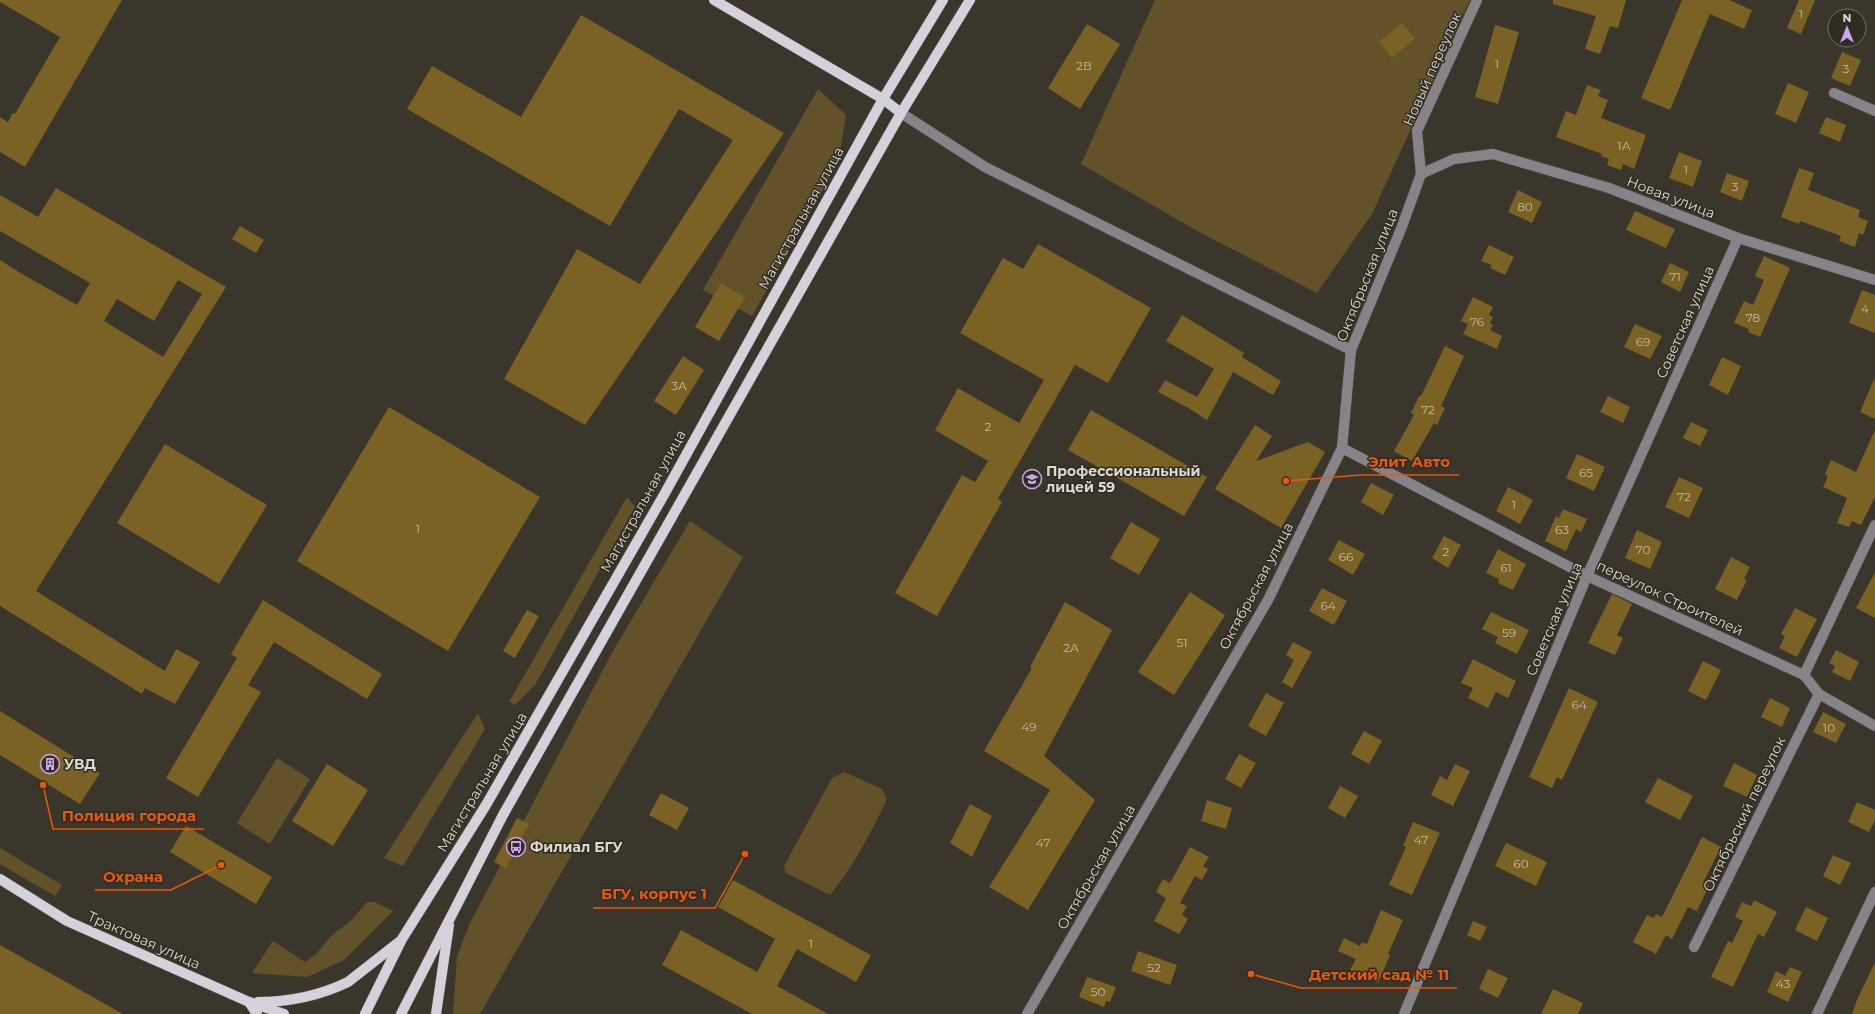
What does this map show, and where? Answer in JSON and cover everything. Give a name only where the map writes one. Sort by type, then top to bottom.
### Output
[{"type":"main road","points":[[714,0],[883,100],[901,113]]},
{"type":"main road","name":"Магистральная улица","points":[[365,1014],[402,939],[486,806],[661,500],[883,100],[943,0]]},
{"type":"main road","points":[[401,1014],[503,815],[901,113],[970,0]]},
{"type":"main road","name":"Трактовая улица","points":[[0,879],[67,921],[249,1002],[284,1014]]},
{"type":"main road","points":[[436,1014],[450,916]]},
{"type":"main road","points":[[249,1002],[279,1002],[318,995],[348,982],[402,939]]},
{"type":"main road","points":[[249,1002],[257,1014]]},
{"type":"street","name":"Новый переулок","points":[[1421,174],[1417,131],[1477,0]]},
{"type":"street","points":[[1834,93],[1875,111]]},
{"type":"street","points":[[901,113],[985,167],[1351,350]]},
{"type":"street","name":"Новая улица","points":[[1421,174],[1454,159],[1493,154],[1609,188],[1738,238],[1875,280]]},
{"type":"street","name":"Октябрьская улица","points":[[1027,1014],[1268,600],[1342,448],[1351,350],[1401,229],[1421,174]]},
{"type":"street","name":"Советская улица","points":[[1404,1014],[1587,576],[1738,238]]},
{"type":"street","name":"переулок Строителей","points":[[1342,448],[1587,576],[1804,675],[1819,694],[1875,726]]},
{"type":"street","points":[[1804,675],[1875,525]]},
{"type":"street","name":"Октябрьский переулок","points":[[1694,947],[1819,694]]},
{"type":"street","points":[[1817,1014],[1875,892]]},
{"type":"shaded area","points":[[1155,0],[1470,0],[1372,214],[1317,293],[1199,232],[1081,164]]},
{"type":"shaded area","points":[[818,89],[846,115],[838,163],[752,316],[703,290]]},
{"type":"shaded area","points":[[627,497],[635,507],[535,685],[515,705],[509,702]]},
{"type":"shaded area","points":[[690,521],[743,557],[480,1014],[453,1014],[457,956],[470,923],[613,651]]},
{"type":"shaded area","points":[[478,713],[485,729],[403,866],[384,858]]},
{"type":"shaded area","points":[[277,758],[310,779],[270,844],[237,823]]},
{"type":"shaded area","points":[[844,772],[882,789],[887,799],[854,861],[830,895],[786,873],[784,866],[832,778]]},
{"type":"shaded area","points":[[0,848],[62,885],[55,896],[0,864]]},
{"type":"shaded area","points":[[367,902],[375,902],[393,911],[344,960],[307,977],[252,973],[273,941],[305,962],[316,954],[332,935],[352,920]]},
{"type":"building","points":[[0,0],[122,0],[25,167],[0,152],[0,117],[8,122],[13,113],[15,114],[60,37],[0,2]]},
{"type":"building","points":[[1553,0],[1626,0],[1618,28],[1610,26],[1600,54],[1585,49],[1596,16],[1553,4]]},
{"type":"building","points":[[1682,0],[1729,0],[1752,10],[1744,29],[1710,14],[1670,110],[1641,98]]},
{"type":"building","points":[[1799,0],[1815,0],[1801,34],[1787,28]]},
{"type":"building","points":[[581,15],[784,133],[585,425],[504,379],[577,249],[640,284],[733,140],[679,109],[610,226],[407,109],[432,66],[521,117]]},
{"type":"building","points":[[1402,23],[1415,38],[1392,58],[1379,42]]},
{"type":"building","points":[[1087,24],[1120,44],[1080,109],[1048,88]]},
{"type":"building","points":[[1495,25],[1519,32],[1498,104],[1475,97]]},
{"type":"building","points":[[1842,52],[1861,60],[1850,86],[1831,78]]},
{"type":"building","points":[[1788,83],[1809,92],[1796,123],[1775,114]]},
{"type":"building","points":[[1587,85],[1601,90],[1598,96],[1608,100],[1601,118],[1646,135],[1634,169],[1623,164],[1621,170],[1607,165],[1609,159],[1601,156],[1602,154],[1556,137],[1566,111],[1576,115]]},
{"type":"building","points":[[1826,117],[1846,125],[1840,142],[1819,133]]},
{"type":"building","points":[[1679,152],[1702,161],[1693,187],[1669,178]]},
{"type":"building","points":[[1799,168],[1814,173],[1808,190],[1860,210],[1858,217],[1868,221],[1863,235],[1859,233],[1855,247],[1839,241],[1841,236],[1800,221],[1799,224],[1781,217]]},
{"type":"building","points":[[1727,173],[1749,181],[1742,201],[1720,192]]},
{"type":"building","points":[[56,188],[226,287],[36,591],[165,671],[176,649],[200,662],[175,704],[145,688],[142,694],[0,606],[0,260],[77,305],[90,283],[0,231],[0,195],[38,217]],"holes":[[[178,280],[202,294],[163,357],[104,321],[117,299],[154,321]]]},
{"type":"building","points":[[1518,190],[1542,202],[1532,223],[1508,212]]},
{"type":"building","points":[[1635,211],[1675,229],[1666,248],[1626,230]]},
{"type":"building","points":[[240,226],[264,240],[256,253],[232,239]]},
{"type":"building","points":[[1038,244],[1151,308],[1108,383],[1075,365],[998,499],[1002,502],[937,616],[895,593],[962,475],[975,482],[988,461],[935,430],[958,388],[1019,423],[1044,380],[960,333],[1003,258],[1023,269]]},
{"type":"building","points":[[1489,245],[1514,257],[1505,275],[1490,268],[1492,265],[1481,261]]},
{"type":"building","points":[[1764,256],[1790,268],[1760,337],[1748,332],[1749,329],[1734,323],[1744,301],[1753,305],[1764,280],[1755,276]]},
{"type":"building","points":[[1670,263],[1689,272],[1680,292],[1661,282]]},
{"type":"building","points":[[721,283],[745,297],[719,341],[695,327]]},
{"type":"building","points":[[1862,290],[1875,295],[1875,333],[1849,323]]},
{"type":"building","points":[[1473,297],[1493,307],[1489,315],[1493,317],[1490,323],[1493,325],[1490,330],[1502,336],[1497,349],[1463,334],[1468,324],[1461,321]]},
{"type":"building","points":[[1182,315],[1244,353],[1242,357],[1281,381],[1273,395],[1233,372],[1207,420],[1158,392],[1165,380],[1197,397],[1214,369],[1166,341]]},
{"type":"building","points":[[1635,324],[1662,336],[1650,359],[1624,347]]},
{"type":"building","points":[[1445,346],[1464,356],[1441,406],[1445,408],[1437,425],[1434,423],[1412,461],[1394,451],[1414,415],[1411,413],[1419,396],[1421,396]]},
{"type":"building","points":[[683,356],[704,370],[676,415],[654,401]]},
{"type":"building","points":[[1722,357],[1741,366],[1728,395],[1709,385]]},
{"type":"building","points":[[1875,377],[1875,419],[1860,412]]},
{"type":"building","points":[[1608,396],[1630,407],[1623,423],[1600,412]]},
{"type":"building","points":[[389,407],[540,497],[448,651],[297,561]]},
{"type":"building","points":[[1091,410],[1207,477],[1184,516],[1068,450]]},
{"type":"building","points":[[1691,422],[1708,430],[1700,446],[1683,438]]},
{"type":"building","points":[[1255,425],[1272,436],[1256,461],[1308,442],[1325,452],[1281,528],[1215,489]]},
{"type":"building","points":[[1875,430],[1875,497],[1861,525],[1852,521],[1849,527],[1837,523],[1847,498],[1823,487],[1828,476],[1825,474],[1831,460],[1856,472]]},
{"type":"building","points":[[165,444],[267,505],[219,584],[117,523]]},
{"type":"building","points":[[1577,454],[1605,467],[1594,491],[1566,478]]},
{"type":"building","points":[[1679,477],[1703,488],[1689,518],[1665,507]]},
{"type":"building","points":[[1371,483],[1394,495],[1383,515],[1361,502]]},
{"type":"building","points":[[1508,487],[1533,500],[1520,524],[1496,511]]},
{"type":"building","points":[[1563,509],[1587,519],[1581,532],[1576,529],[1566,551],[1545,541],[1556,516],[1559,518]]},
{"type":"building","points":[[1131,522],[1160,539],[1139,575],[1110,558]]},
{"type":"building","points":[[1637,530],[1662,542],[1650,569],[1625,558]]},
{"type":"building","points":[[1444,536],[1461,545],[1448,568],[1432,558]]},
{"type":"building","points":[[1339,540],[1365,554],[1353,575],[1328,560]]},
{"type":"building","points":[[1498,549],[1526,564],[1513,590],[1498,583],[1499,579],[1486,573]]},
{"type":"building","points":[[1731,557],[1750,567],[1744,579],[1747,580],[1737,600],[1715,589]]},
{"type":"building","points":[[1875,572],[1875,618],[1856,608]]},
{"type":"building","points":[[1322,588],[1347,601],[1334,625],[1309,611]]},
{"type":"building","points":[[1190,592],[1225,615],[1174,695],[1138,672]]},
{"type":"building","points":[[1612,594],[1632,604],[1617,635],[1623,638],[1615,655],[1588,643]]},
{"type":"building","points":[[263,600],[382,674],[367,699],[274,642],[248,685],[261,692],[198,797],[166,778],[237,658],[231,654]]},
{"type":"building","points":[[1065,602],[1112,630],[1044,756],[1095,800],[1028,910],[989,887],[1050,790],[984,751],[1032,668],[1030,667]]},
{"type":"building","points":[[1795,608],[1817,619],[1797,657],[1779,648],[1785,636],[1781,634]]},
{"type":"building","points":[[527,610],[539,616],[515,658],[503,651]]},
{"type":"building","points":[[1491,612],[1529,630],[1517,654],[1495,643],[1498,637],[1482,629]]},
{"type":"building","points":[[1293,642],[1312,652],[1292,688],[1282,682],[1294,660],[1286,655]]},
{"type":"building","points":[[1836,650],[1859,662],[1850,681],[1832,672],[1835,666],[1829,663]]},
{"type":"building","points":[[1473,659],[1516,681],[1508,698],[1496,692],[1488,708],[1468,698],[1473,688],[1461,683]]},
{"type":"building","points":[[1703,661],[1721,670],[1706,700],[1688,691]]},
{"type":"building","points":[[1569,688],[1598,702],[1562,780],[1557,777],[1552,788],[1529,777]]},
{"type":"building","points":[[1266,693],[1284,703],[1266,736],[1248,726]]},
{"type":"building","points":[[1770,698],[1790,708],[1782,727],[1761,717]]},
{"type":"building","name":"УВД","points":[[0,711],[100,773],[80,804],[0,755]]},
{"type":"building","points":[[1823,712],[1846,724],[1836,743],[1813,732]]},
{"type":"building","points":[[1364,731],[1382,741],[1369,764],[1351,754]]},
{"type":"building","points":[[1239,754],[1256,763],[1241,788],[1225,779]]},
{"type":"building","points":[[1734,763],[1757,775],[1747,797],[1723,786]]},
{"type":"building","points":[[327,764],[368,790],[333,846],[292,821]]},
{"type":"building","points":[[1455,764],[1470,771],[1453,806],[1431,795],[1440,776],[1447,780]]},
{"type":"building","points":[[1658,778],[1693,796],[1680,820],[1645,802]]},
{"type":"building","points":[[1340,786],[1358,796],[1345,818],[1328,808]]},
{"type":"building","points":[[661,793],[689,808],[677,830],[649,815]]},
{"type":"building","points":[[1207,800],[1232,808],[1226,829],[1201,821]]},
{"type":"building","points":[[1857,802],[1875,810],[1875,820],[1869,832],[1848,822]]},
{"type":"building","points":[[970,804],[992,816],[972,857],[950,843]]},
{"type":"building","points":[[517,818],[529,824],[506,868],[494,862]]},
{"type":"building","points":[[1413,822],[1440,833],[1412,895],[1389,885],[1406,847],[1403,846]]},
{"type":"building","points":[[186,826],[272,877],[256,904],[170,852]]},
{"type":"building","points":[[1702,837],[1721,847],[1703,883],[1709,886],[1697,911],[1688,907],[1672,939],[1666,935],[1656,954],[1633,942],[1647,915],[1654,918],[1656,914],[1662,917]]},
{"type":"building","points":[[1506,843],[1547,862],[1536,886],[1495,866]]},
{"type":"building","points":[[1190,847],[1209,857],[1203,866],[1208,869],[1202,880],[1195,876],[1180,903],[1187,906],[1182,915],[1188,919],[1179,934],[1154,921],[1166,898],[1156,892],[1163,879],[1170,883]]},
{"type":"building","points":[[1833,855],[1851,863],[1840,885],[1823,876]]},
{"type":"building","points":[[733,880],[871,955],[856,982],[797,949],[777,986],[828,1014],[752,1014],[662,965],[681,930],[757,972],[775,939],[718,907]]},
{"type":"building","points":[[1754,900],[1777,912],[1764,937],[1758,934],[1733,987],[1711,977],[1728,941],[1732,943],[1743,921],[1735,917],[1742,902],[1751,906]]},
{"type":"building","points":[[1806,907],[1828,918],[1817,941],[1795,930]]},
{"type":"building","points":[[1381,910],[1403,920],[1388,954],[1390,955],[1378,983],[1350,970],[1356,959],[1338,951],[1344,938],[1360,946],[1362,942],[1367,944]]},
{"type":"building","points":[[1473,921],[1487,927],[1480,941],[1467,935]]},
{"type":"building","points":[[0,945],[123,1014],[0,1014]]},
{"type":"building","points":[[1138,951],[1177,965],[1170,985],[1131,971]]},
{"type":"building","points":[[1875,962],[1875,1014],[1852,1014],[1857,1000]]},
{"type":"building","points":[[1790,967],[1802,972],[1788,1002],[1767,992],[1776,971],[1785,976]]},
{"type":"building","points":[[1488,969],[1508,978],[1498,998],[1479,989]]},
{"type":"building","points":[[1087,977],[1116,987],[1110,1002],[1106,1001],[1104,1007],[1079,997]]},
{"type":"building","points":[[1553,989],[1583,1003],[1578,1014],[1541,1014]]},
{"type":"place","name":"Профессиональный лицей 59","points":[[1032,479]]},
{"type":"place","name":"Элит Авто","points":[[1286,481]]},
{"type":"place","name":"УВД","points":[[50,764]]},
{"type":"place","name":"Полиция города","points":[[43,785]]},
{"type":"place","name":"Филиал БГУ","points":[[516,847]]},
{"type":"place","name":"БГУ, корпус 1","points":[[745,854]]},
{"type":"place","name":"Охрана","points":[[221,865]]},
{"type":"place","name":"Детский сад № 11","points":[[1251,974]]}]
